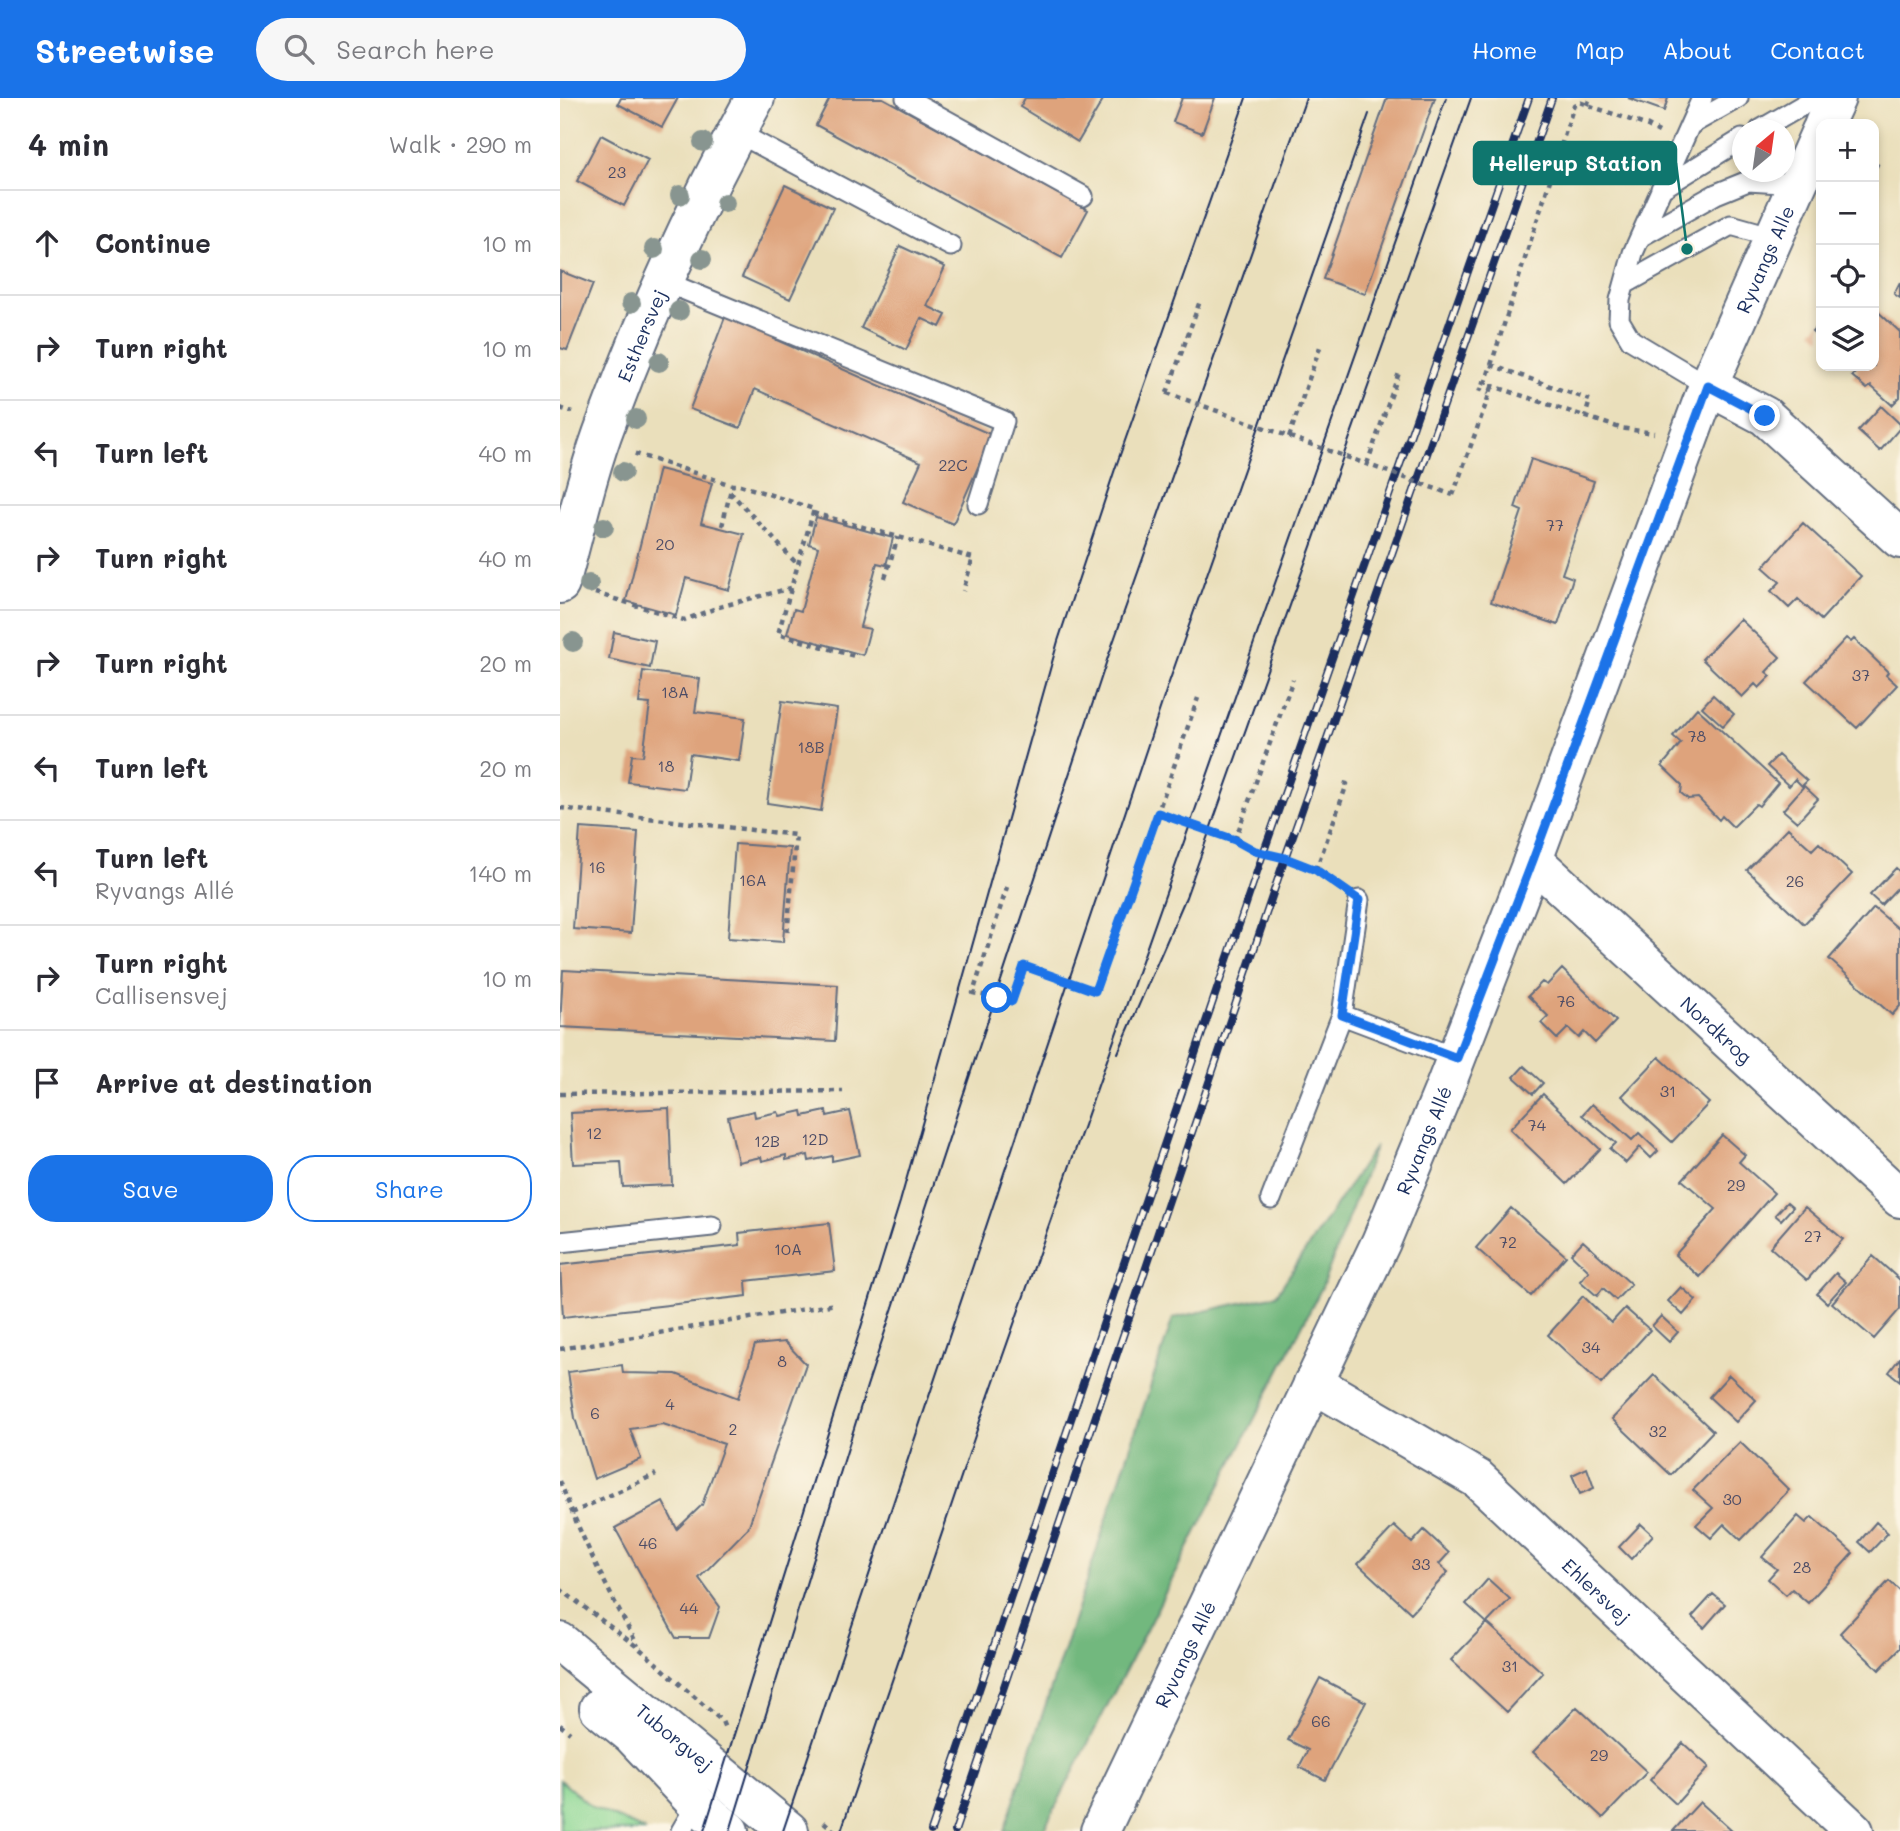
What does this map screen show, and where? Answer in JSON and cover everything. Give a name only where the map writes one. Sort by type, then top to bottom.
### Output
[{"type":"street","name":"Esthersvej","points":[[560,583],[606,422],[663,281],[755,98]]},
{"type":"street","points":[[1826,119],[1836,98]]},
{"type":"street","name":"Ryvangs Alle","points":[[1708,386],[1816,142]]},
{"type":"street","points":[[1708,386],[1765,416],[1900,539]]},
{"type":"street","name":"Ryvangs Allé","points":[[1100,1831],[1381,1242],[1457,1058],[1533,860],[1708,386]]},
{"type":"street","name":"Nordkrog","points":[[1533,860],[1900,1198]]},
{"type":"street","name":"Ehlersvej","points":[[1313,1383],[1478,1479],[1854,1831]]},
{"type":"street","name":"Tuborgvej","points":[[560,1642],[723,1754],[789,1831]]},
{"type":"street","name":"Tuborgvej","points":[[560,1675],[632,1735],[689,1817],[729,1831]]},
{"type":"lane","points":[[906,98],[1083,196]]},
{"type":"lane","points":[[1702,98],[1633,253],[1620,300],[1619,320],[1631,340],[1708,386]]},
{"type":"lane","points":[[1690,125],[1738,98]]},
{"type":"lane","points":[[1779,119],[1815,98]]},
{"type":"lane","points":[[736,132],[951,246]]},
{"type":"lane","points":[[1661,189],[1732,145]]},
{"type":"lane","points":[[1640,237],[1717,194],[1748,181],[1797,184]]},
{"type":"lane","points":[[1625,284],[1731,225],[1774,237]]},
{"type":"lane","points":[[663,281],[1004,421],[978,504]]},
{"type":"lane","points":[[1271,1199],[1342,1015],[1359,900]]},
{"type":"lane","points":[[1342,1015],[1457,1058]]},
{"type":"lane","points":[[560,1242],[712,1226]]},
{"type":"lane","points":[[689,1817],[723,1754]]},
{"type":"path","points":[[1587,105],[1590,98]]},
{"type":"path","points":[[1491,390],[1483,383],[1574,105],[1579,102],[1648,126],[1681,145]]},
{"type":"path","points":[[1200,302],[1167,393],[1453,495],[1491,390]]},
{"type":"path","points":[[1289,437],[1321,344]]},
{"type":"path","points":[[1491,365],[1590,400],[1585,417]]},
{"type":"path","points":[[1367,464],[1400,370]]},
{"type":"path","points":[[1478,389],[1491,390],[1620,428],[1689,438]]},
{"type":"path","points":[[600,442],[814,509],[778,634],[858,657]]},
{"type":"path","points":[[722,526],[732,485]]},
{"type":"path","points":[[730,492],[798,565]]},
{"type":"path","points":[[813,513],[972,558],[963,591]]},
{"type":"path","points":[[885,578],[898,537]]},
{"type":"path","points":[[560,583],[684,620],[719,607],[791,588]]},
{"type":"path","points":[[1235,840],[1293,679]]},
{"type":"path","points":[[1007,887],[973,993],[1012,1001],[1024,966],[1095,991],[1198,698]]},
{"type":"path","points":[[1316,870],[1348,785],[1339,782]]},
{"type":"path","points":[[560,808],[796,835],[787,935]]},
{"type":"path","points":[[1158,813],[1235,840],[1255,851],[1285,858],[1316,870],[1359,900]]},
{"type":"path","points":[[560,1094],[843,1091]]},
{"type":"path","points":[[560,1349],[836,1304]]},
{"type":"path","points":[[572,1513],[656,1474]]},
{"type":"path","points":[[560,1481],[605,1584],[640,1649]]},
{"type":"path","points":[[560,1589],[640,1649],[722,1721],[723,1754]]},
{"type":"green space","points":[[1376,1145],[1322,1287],[1043,1831],[1004,1831],[1173,1318],[1276,1295]]},
{"type":"green space","points":[[560,1780],[592,1807],[646,1831],[560,1831]]},
{"type":"building","points":[[621,98],[678,98],[662,127],[618,104]]},
{"type":"building","points":[[830,98],[883,98],[1088,210],[1062,258],[816,125]]},
{"type":"building","points":[[1025,98],[1104,98],[1078,142],[1020,107]]},
{"type":"building","points":[[1182,98],[1215,98],[1202,133],[1173,122]]},
{"type":"building","points":[[1387,98],[1435,98],[1365,294],[1323,279]]},
{"type":"building","points":[[1628,98],[1668,98],[1664,111]]},
{"type":"building","points":[[601,135],[648,160],[624,206],[577,181]]},
{"type":"building","points":[[785,185],[833,208],[790,299],[742,277]]},
{"type":"building","points":[[900,246],[945,267],[927,306],[946,315],[940,327],[921,318],[906,350],[861,328]]},
{"type":"building","points":[[560,271],[593,284],[567,350],[560,348]]},
{"type":"building","points":[[1900,282],[1900,298],[1894,294]]},
{"type":"building","points":[[727,312],[777,331],[774,339],[992,435],[953,524],[903,502],[921,462],[755,389],[740,428],[690,409]]},
{"type":"building","points":[[1879,313],[1900,332],[1900,397],[1892,405],[1871,386],[1867,389],[1852,376],[1857,371],[1879,371]]},
{"type":"building","points":[[1881,406],[1900,424],[1900,428],[1880,451],[1858,431]]},
{"type":"building","points":[[1531,459],[1594,481],[1562,574],[1573,578],[1558,625],[1491,602],[1522,511],[1515,508]]},
{"type":"building","points":[[659,469],[712,483],[701,523],[744,534],[729,590],[686,578],[676,615],[626,601]]},
{"type":"building","points":[[816,517],[893,538],[886,565],[877,563],[860,627],[870,629],[863,655],[787,634],[794,609],[801,611],[818,547],[809,544]]},
{"type":"building","points":[[1803,523],[1861,576],[1821,620],[1798,599],[1789,608],[1771,591],[1780,582],[1763,567]]},
{"type":"building","points":[[1740,619],[1780,657],[1766,672],[1771,676],[1759,688],[1755,684],[1742,697],[1702,659]]},
{"type":"building","points":[[614,632],[655,641],[650,668],[609,659]]},
{"type":"building","points":[[1846,638],[1851,642],[1854,639],[1888,672],[1886,675],[1897,685],[1857,728],[1806,681]]},
{"type":"building","points":[[643,671],[700,679],[695,712],[745,718],[739,761],[690,754],[685,789],[628,782],[632,755],[643,756],[650,704],[639,703]]},
{"type":"building","points":[[1713,695],[1734,714],[1723,726],[1702,707]]},
{"type":"building","points":[[782,701],[837,709],[821,811],[767,803]]},
{"type":"building","points":[[1697,708],[1778,783],[1759,806],[1756,804],[1733,827],[1722,816],[1719,820],[1698,798],[1688,799],[1681,793],[1682,785],[1662,766],[1681,743],[1673,736]]},
{"type":"building","points":[[1778,755],[1807,781],[1802,786],[1795,779],[1789,786],[1767,766]]},
{"type":"building","points":[[1804,786],[1818,799],[1797,822],[1783,810]]},
{"type":"building","points":[[580,828],[638,832],[631,933],[573,929]]},
{"type":"building","points":[[1788,828],[1812,850],[1819,843],[1852,874],[1804,924],[1747,870]]},
{"type":"building","points":[[735,844],[790,848],[783,942],[728,938]]},
{"type":"building","points":[[1896,868],[1900,872],[1900,885],[1881,905],[1870,895]]},
{"type":"building","points":[[1874,908],[1900,930],[1900,1006],[1892,1015],[1829,959]]},
{"type":"building","points":[[1562,969],[1616,1021],[1595,1043],[1584,1032],[1579,1038],[1568,1028],[1557,1039],[1541,1023],[1548,1016],[1528,996],[1542,982],[1547,985]]},
{"type":"building","points":[[563,970],[838,985],[835,1041],[560,1027]]},
{"type":"building","points":[[1659,1057],[1709,1103],[1672,1142],[1622,1096]]},
{"type":"building","points":[[1524,1066],[1543,1083],[1533,1094],[1514,1077]]},
{"type":"building","points":[[1543,1094],[1600,1149],[1567,1184],[1510,1129]]},
{"type":"building","points":[[1592,1104],[1632,1140],[1639,1133],[1658,1151],[1651,1158],[1640,1147],[1626,1163],[1610,1149],[1616,1143],[1582,1115]]},
{"type":"building","points":[[669,1108],[672,1185],[623,1187],[621,1162],[573,1164],[570,1113]]},
{"type":"building","points":[[754,1111],[755,1117],[778,1112],[780,1116],[802,1111],[803,1116],[826,1111],[827,1116],[850,1111],[860,1155],[832,1161],[832,1156],[809,1161],[808,1155],[786,1160],[786,1155],[762,1161],[761,1157],[738,1162],[728,1117]]},
{"type":"building","points":[[1722,1135],[1745,1155],[1739,1162],[1774,1193],[1700,1277],[1675,1255],[1716,1209],[1682,1180]]},
{"type":"building","points":[[1787,1202],[1793,1207],[1781,1220],[1775,1215]]},
{"type":"building","points":[[1805,1207],[1843,1239],[1807,1280],[1770,1247]]},
{"type":"building","points":[[1511,1208],[1566,1256],[1531,1296],[1476,1248]]},
{"type":"building","points":[[829,1223],[835,1271],[746,1281],[747,1296],[563,1317],[560,1265],[740,1245],[739,1233]]},
{"type":"building","points":[[1583,1241],[1631,1284],[1616,1300],[1603,1288],[1597,1296],[1580,1281],[1589,1271],[1571,1254]]},
{"type":"building","points":[[1873,1256],[1900,1280],[1900,1309],[1874,1339],[1832,1303]]},
{"type":"building","points":[[1836,1273],[1846,1282],[1827,1303],[1817,1294]]},
{"type":"building","points":[[1681,1287],[1696,1300],[1683,1315],[1668,1301]]},
{"type":"building","points":[[1583,1296],[1611,1323],[1625,1308],[1650,1330],[1601,1384],[1548,1335]]},
{"type":"building","points":[[1661,1316],[1678,1332],[1669,1342],[1652,1326]]},
{"type":"building","points":[[785,1342],[806,1364],[748,1528],[699,1578],[720,1607],[709,1638],[676,1638],[615,1528],[663,1502],[677,1529],[702,1505],[724,1444],[663,1424],[630,1429],[641,1459],[594,1479],[575,1418],[568,1372],[622,1365],[623,1373],[676,1374],[738,1398],[755,1345]]},
{"type":"building","points":[[1900,1358],[1900,1381],[1889,1372]]},
{"type":"building","points":[[1654,1375],[1713,1431],[1671,1475],[1612,1419]]},
{"type":"building","points":[[1729,1375],[1756,1400],[1736,1422],[1709,1397]]},
{"type":"building","points":[[1740,1442],[1789,1490],[1741,1540],[1724,1524],[1711,1538],[1696,1525],[1713,1508],[1693,1490]]},
{"type":"building","points":[[1587,1468],[1594,1488],[1580,1494],[1572,1475]]},
{"type":"building","points":[[1798,1516],[1806,1523],[1812,1517],[1853,1553],[1808,1603],[1792,1589],[1786,1595],[1768,1579],[1777,1569],[1762,1557]]},
{"type":"building","points":[[1876,1522],[1888,1533],[1870,1552],[1859,1542]]},
{"type":"building","points":[[1641,1524],[1653,1535],[1631,1559],[1619,1547]]},
{"type":"building","points":[[1394,1526],[1412,1543],[1424,1530],[1449,1553],[1439,1564],[1448,1572],[1411,1613],[1358,1564]]},
{"type":"building","points":[[1488,1579],[1510,1599],[1487,1623],[1466,1604]]},
{"type":"building","points":[[1889,1581],[1900,1591],[1900,1648],[1879,1670],[1840,1633]]},
{"type":"building","points":[[1713,1594],[1725,1604],[1704,1628],[1692,1617]]},
{"type":"building","points":[[1487,1623],[1543,1673],[1507,1712],[1451,1660]]},
{"type":"building","points":[[1320,1678],[1366,1702],[1325,1780],[1299,1767],[1308,1750],[1288,1740]]},
{"type":"building","points":[[1577,1707],[1647,1772],[1603,1818],[1533,1752]]},
{"type":"building","points":[[1683,1743],[1709,1767],[1676,1804],[1650,1780]]},
{"type":"building","points":[[1700,1802],[1732,1831],[1673,1831]]},
{"type":"tram line","points":[[704,1831],[900,1202],[1058,641],[1115,469],[1246,98]]},
{"type":"tram line","points":[[730,1831],[867,1386],[1108,657],[1306,98]]},
{"type":"tram line","points":[[841,1831],[983,1412],[1446,98]]},
{"type":"tram line","points":[[1118,1053],[1186,897],[1471,98]]},
{"type":"tram line","points":[[783,1831],[1167,688],[1369,114]]},
{"type":"railway","points":[[931,1831],[1263,854],[1529,98]]},
{"type":"railway","points":[[955,1831],[1285,858],[1552,98]]},
{"type":"place","name":"Hellerup Station","points":[[1687,249]]},
{"type":"route","points":[[997,998],[1012,1001],[1024,966],[1095,991],[1158,813],[1235,840],[1255,851],[1285,858],[1316,870],[1359,900],[1342,1015],[1457,1058],[1708,386],[1765,416]]}]
